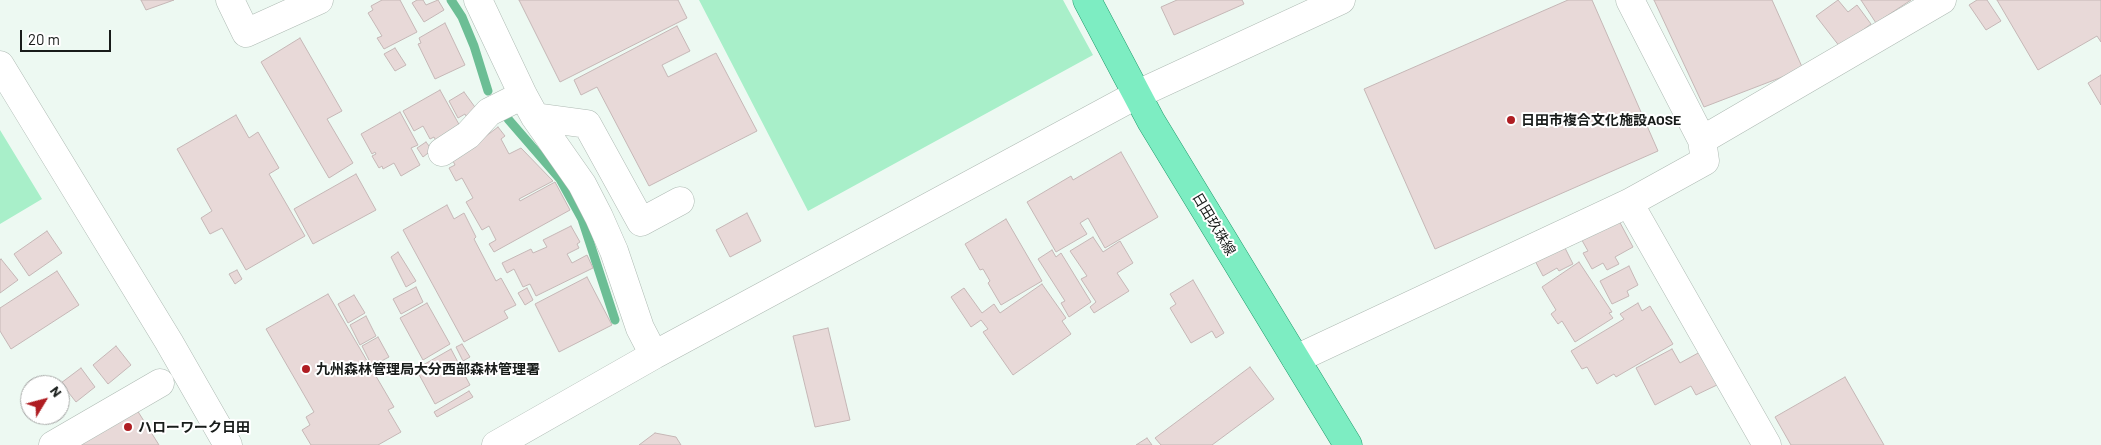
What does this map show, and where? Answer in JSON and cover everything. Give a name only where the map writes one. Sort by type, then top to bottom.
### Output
[{"type":"main road","name":"日田玖珠線","points":[[1087,0],[1152,121],[1348,445]]},
{"type":"street","points":[[230,0],[246,33],[319,0]]},
{"type":"street","points":[[478,0],[529,106],[582,184],[614,251],[640,328],[654,355]]},
{"type":"street","points":[[496,445],[654,355],[1138,94],[1341,0]]},
{"type":"street","points":[[1296,359],[1629,203],[1705,161],[1702,140],[1630,0]]},
{"type":"street","points":[[1702,140],[1942,0]]},
{"type":"street","points":[[0,64],[169,342],[228,445]]},
{"type":"street","points":[[442,152],[468,135],[489,112],[529,106],[587,124],[641,222],[680,201]]},
{"type":"street","points":[[1629,203],[1767,445]]},
{"type":"street","points":[[53,445],[160,383]]},
{"type":"green space","points":[[699,0],[1063,0],[1093,55],[808,211]]},
{"type":"green space","points":[[0,130],[42,199],[0,224]]},
{"type":"building","points":[[141,0],[174,0],[146,10]]},
{"type":"building","points":[[382,0],[400,0],[417,32],[384,49],[377,38],[382,36],[368,13],[373,10],[371,6]]},
{"type":"building","points":[[417,0],[423,0],[426,5],[438,0],[444,10],[424,22],[412,3]]},
{"type":"building","points":[[519,0],[678,0],[687,18],[560,82]]},
{"type":"building","points":[[1177,0],[1242,0],[1244,4],[1174,35],[1161,7]]},
{"type":"building","name":"日田市複合文化施設AOSE","points":[[1568,0],[1592,0],[1658,151],[1435,249],[1364,89]]},
{"type":"building","points":[[1654,0],[1772,0],[1803,69],[1704,107]]},
{"type":"building","points":[[1838,0],[1848,12],[1857,5],[1871,24],[1840,47],[1816,16]]},
{"type":"building","points":[[1861,0],[1911,0],[1876,23]]},
{"type":"building","points":[[1977,0],[1987,0],[2001,21],[1986,30],[1969,5]]},
{"type":"building","points":[[1997,0],[2101,0],[2101,42],[2097,36],[2038,70]]},
{"type":"building","points":[[445,23],[465,65],[435,79],[418,44],[421,43],[419,38]]},
{"type":"building","points":[[677,26],[690,51],[662,65],[668,77],[716,53],[757,131],[649,186],[597,87],[581,95],[574,80]]},
{"type":"building","points":[[300,38],[342,111],[327,119],[353,163],[329,178],[261,62]]},
{"type":"building","points":[[395,48],[406,65],[395,71],[384,54]]},
{"type":"building","points":[[2101,75],[2101,105],[2088,83]]},
{"type":"building","points":[[440,90],[461,128],[436,141],[434,137],[430,139],[423,126],[414,131],[403,111]]},
{"type":"building","points":[[464,92],[477,110],[458,118],[449,101]]},
{"type":"building","points":[[400,112],[418,145],[411,148],[420,165],[401,176],[394,163],[383,169],[382,166],[379,168],[372,156],[376,154],[375,152],[372,154],[361,134]]},
{"type":"building","points":[[236,115],[249,138],[258,132],[279,168],[269,174],[305,236],[246,270],[222,228],[210,234],[201,218],[212,211],[177,149]]},
{"type":"building","points":[[498,127],[505,136],[501,139],[509,154],[521,148],[553,181],[519,199],[520,201],[555,182],[570,210],[494,252],[489,244],[496,240],[489,226],[482,230],[466,202],[473,198],[462,178],[456,181],[449,168],[455,165],[453,161]]},
{"type":"building","points":[[426,142],[432,150],[423,157],[417,148]]},
{"type":"building","points":[[1121,152],[1158,217],[1105,248],[1088,218],[1080,223],[1087,234],[1056,252],[1027,202],[1071,176],[1073,180]]},
{"type":"building","points":[[356,174],[376,210],[313,244],[294,209]]},
{"type":"building","points":[[447,205],[454,219],[464,213],[476,237],[474,239],[496,281],[501,278],[516,305],[504,311],[508,318],[464,342],[403,230]]},
{"type":"building","points":[[747,213],[761,241],[730,257],[716,230]]},
{"type":"building","points":[[1006,219],[1042,281],[1001,305],[988,283],[990,281],[983,269],[980,270],[965,244]]},
{"type":"building","points":[[1618,219],[1633,247],[1615,257],[1619,264],[1607,270],[1603,263],[1592,269],[1583,253],[1588,251],[1579,235]]},
{"type":"building","points":[[571,226],[580,242],[577,244],[579,248],[567,254],[572,263],[587,255],[593,268],[536,296],[530,284],[523,287],[514,269],[507,273],[502,263],[531,249],[533,253],[547,247],[543,240]]},
{"type":"building","points":[[47,231],[62,253],[29,276],[14,254]]},
{"type":"building","points":[[1093,237],[1103,252],[1120,241],[1133,263],[1117,273],[1129,291],[1094,313],[1090,307],[1096,302],[1081,279],[1087,276],[1070,251]]},
{"type":"building","points":[[1562,242],[1573,264],[1559,271],[1557,268],[1543,276],[1533,257]]},
{"type":"building","points":[[1052,250],[1056,257],[1061,253],[1091,302],[1069,317],[1061,303],[1065,301],[1038,259]]},
{"type":"building","points":[[398,252],[416,281],[406,287],[391,257]]},
{"type":"building","points":[[0,260],[18,280],[0,293]]},
{"type":"building","points":[[1579,262],[1612,312],[1609,313],[1613,318],[1575,342],[1562,321],[1558,324],[1551,314],[1556,310],[1542,287]]},
{"type":"building","points":[[1629,266],[1638,285],[1627,291],[1629,296],[1612,304],[1600,281]]},
{"type":"building","points":[[237,270],[242,279],[235,284],[229,274]]},
{"type":"building","points":[[57,271],[79,305],[11,349],[0,331],[0,308]]},
{"type":"building","points":[[587,277],[612,325],[559,352],[535,304]]},
{"type":"building","points":[[1193,280],[1224,333],[1216,338],[1212,331],[1191,343],[1170,308],[1176,304],[1170,294]]},
{"type":"building","points":[[1042,284],[1066,318],[1062,321],[1071,334],[1013,375],[983,332],[988,329],[981,320],[971,327],[951,297],[964,288],[982,313],[994,304],[1000,313]]},
{"type":"building","points":[[416,287],[423,302],[401,314],[393,299]]},
{"type":"building","points":[[527,288],[533,300],[525,305],[518,293]]},
{"type":"building","points":[[328,294],[394,407],[388,410],[401,432],[378,445],[311,445],[302,430],[310,425],[306,417],[314,412],[266,329]]},
{"type":"building","points":[[354,295],[365,313],[348,323],[338,304]]},
{"type":"building","points":[[427,303],[450,344],[423,360],[400,318]]},
{"type":"building","points":[[1638,303],[1642,311],[1650,306],[1673,344],[1616,377],[1614,374],[1597,384],[1587,367],[1582,369],[1571,351],[1624,319],[1620,314]]},
{"type":"building","points":[[366,316],[376,336],[360,345],[350,325]]},
{"type":"building","points":[[828,328],[850,420],[815,427],[793,336]]},
{"type":"building","points":[[378,337],[389,357],[372,366],[362,346]]},
{"type":"building","points":[[462,344],[470,357],[463,361],[456,347]]},
{"type":"building","points":[[116,346],[131,365],[108,384],[93,365]]},
{"type":"building","points":[[451,349],[470,385],[435,404],[416,369]]},
{"type":"building","points":[[1672,349],[1680,363],[1700,352],[1717,385],[1696,395],[1691,386],[1655,405],[1636,368]]},
{"type":"building","points":[[1250,367],[1274,399],[1212,445],[1161,445],[1155,438]]},
{"type":"building","points":[[81,368],[95,387],[76,402],[70,394],[70,376]]},
{"type":"building","points":[[1845,377],[1884,445],[1791,445],[1775,417]]},
{"type":"building","points":[[469,391],[473,397],[437,417],[434,412]]},
{"type":"building","name":"ハローワーク日田","points":[[137,410],[159,445],[78,445]]},
{"type":"building","points":[[655,433],[676,437],[681,445],[639,445]]},
{"type":"building","points":[[1147,438],[1152,445],[1136,445]]},
{"type":"waterway","points":[[451,0],[462,17],[474,46],[488,91]]},
{"type":"waterway","points":[[508,119],[560,179],[582,219],[615,320]]},
{"type":"place","name":"日田市複合文化施設AOSE","points":[[1511,120]]},
{"type":"place","name":"九州森林管理局大分西部森林管理署","points":[[306,369]]},
{"type":"place","name":"ハローワーク日田","points":[[128,427]]}]
